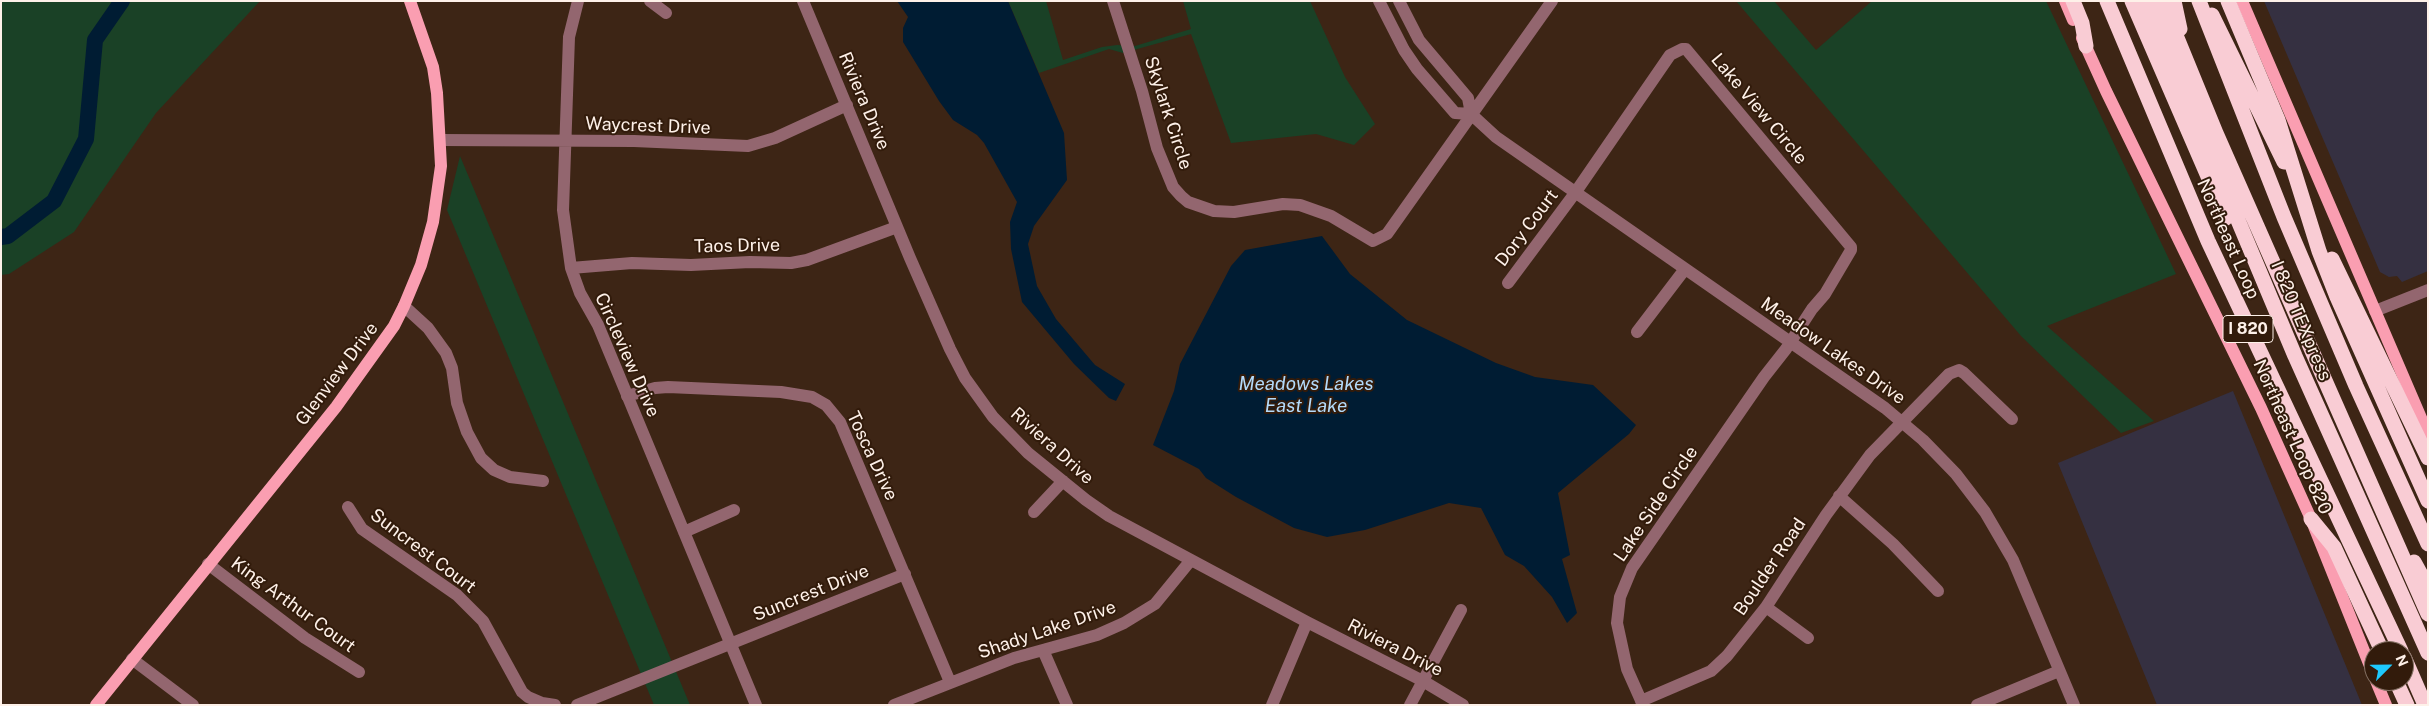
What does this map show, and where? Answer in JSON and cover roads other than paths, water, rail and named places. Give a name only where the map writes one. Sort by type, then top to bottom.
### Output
[{"type":"highway","points":[[2073,1],[2082,23],[2086,46]]},
{"type":"highway","name":"Northeast Loop","points":[[2107,1],[2208,241],[2396,641]]},
{"type":"highway","points":[[2132,1],[2251,274],[2270,295]]},
{"type":"highway","name":"I 820 TEXpress","points":[[2146,1],[2270,295],[2428,653]]},
{"type":"highway","name":"I 820 TEXpress","points":[[2162,1],[2216,133],[2428,614]]},
{"type":"highway","points":[[2174,1],[2185,58]]},
{"type":"highway","points":[[2199,1],[2284,217],[2356,386],[2428,544]]},
{"type":"highway","points":[[2204,1],[2221,30],[2428,458]]},
{"type":"highway","points":[[2228,1],[2278,120],[2319,251],[2372,378],[2428,501]]},
{"type":"highway","points":[[2311,519],[2334,547],[2377,641]]},
{"type":"highway","points":[[2386,519],[2428,587]]},
{"type":"highway","points":[[2414,680],[2425,705]]},
{"type":"highway","points":[[2401,691],[2407,705]]},
{"type":"main road","name":"Glenview Drive","points":[[96,705],[336,407],[394,326],[404,306],[421,265],[433,222],[440,176],[437,93],[433,67],[410,1]]},
{"type":"main road","name":"Northeast Loop 820","points":[[2065,1],[2106,91],[2261,408],[2311,519],[2364,651]]},
{"type":"main road","points":[[2242,1],[2428,434]]},
{"type":"main road","points":[[2380,691],[2386,705]]},
{"type":"street","name":"Circleview Drive","points":[[578,1],[569,37],[563,210],[571,268],[580,293],[598,326],[756,705]]},
{"type":"street","points":[[650,1],[666,13]]},
{"type":"street","name":"Riviera Drive","points":[[803,1],[848,105],[897,228],[965,378],[993,417],[1028,453],[1109,516],[1422,681],[1463,705]]},
{"type":"street","name":"Skylark Circle","points":[[1113,1],[1169,178],[1178,193],[1188,202],[1205,209],[1234,212],[1283,204],[1300,205],[1331,216],[1373,241],[1379,240],[1388,234],[1472,114]]},
{"type":"street","name":"Meadow Lakes Drive","points":[[1379,1],[1404,50],[1417,69],[1455,113],[1472,114]]},
{"type":"street","name":"Meadow Lakes Drive","points":[[1399,1],[1419,40],[1468,98],[1472,114],[1496,137],[1902,421],[1956,474],[1973,494],[2003,541],[2030,597],[2074,705]]},
{"type":"street","points":[[1472,114],[1552,1]]},
{"type":"street","name":"Lake View Circle","points":[[1575,193],[1670,55],[1675,51],[1686,49],[1850,247],[1851,250],[1825,294],[1812,309],[1790,342]]},
{"type":"street","name":"Waycrest Drive","points":[[440,140],[748,146],[775,138],[848,105]]},
{"type":"street","name":"Dory Court","points":[[1508,283],[1575,193]]},
{"type":"street","name":"Taos Drive","points":[[571,268],[632,264],[791,263],[806,260],[897,228]]},
{"type":"street","points":[[1637,332],[1685,269]]},
{"type":"street","points":[[2375,311],[2428,290]]},
{"type":"street","points":[[404,306],[428,328],[446,353],[452,368],[457,403],[467,432],[481,458],[494,470],[510,477],[544,481]]},
{"type":"street","name":"Lake Side Circle","points":[[1642,703],[1627,669],[1618,623],[1620,597],[1632,568],[1790,342]]},
{"type":"street","name":"Boulder Road","points":[[1642,703],[1711,671],[1728,656],[1766,607],[1839,496],[1870,455],[1948,374],[1959,370],[2012,420]]},
{"type":"street","name":"Tosca Drive","points":[[627,396],[655,388],[668,387],[781,392],[812,397],[826,404],[840,422],[950,682]]},
{"type":"street","points":[[1034,512],[1062,481]]},
{"type":"street","points":[[1839,496],[1893,544],[1938,591]]},
{"type":"street","name":"Suncrest Court","points":[[348,507],[362,529],[457,595],[483,621],[508,669],[530,702],[555,705]]},
{"type":"street","points":[[684,532],[734,510]]},
{"type":"street","name":"Shady Lake Drive","points":[[894,705],[1014,658],[1097,635],[1144,612],[1168,590],[1191,560]]},
{"type":"street","name":"King Arthur Court","points":[[208,564],[304,638],[359,672]]},
{"type":"street","name":"Suncrest Drive","points":[[730,644],[905,574]]},
{"type":"street","points":[[1766,607],[1808,638]]},
{"type":"street","points":[[1410,705],[1461,610]]},
{"type":"street","points":[[1272,705],[1307,622]]},
{"type":"street","points":[[577,705],[730,644]]},
{"type":"street","points":[[1043,650],[1067,705]]},
{"type":"street","points":[[132,659],[190,704]]},
{"type":"street","points":[[1977,705],[2059,671]]},
{"type":"water","points":[[897,1],[1008,1],[1064,133],[1067,180],[1034,226],[1028,244],[1037,286],[1056,319],[1095,365],[1125,384],[1116,401],[1109,398],[1074,364],[1022,302],[1011,249],[1010,222],[1017,202],[984,143],[977,135],[953,120],[939,101],[903,42],[903,28],[908,17]]},
{"type":"water","name":"Meadows Lakes East Lake","points":[[1322,236],[1350,274],[1407,320],[1496,363],[1535,377],[1593,385],[1636,425],[1629,434],[1558,493],[1570,555],[1562,559],[1577,613],[1567,623],[1552,597],[1524,566],[1505,555],[1481,508],[1449,503],[1365,530],[1327,537],[1294,528],[1236,497],[1206,478],[1199,469],[1153,445],[1174,391],[1180,364],[1231,266],[1245,250]]},
{"type":"waterway","points":[[1,237],[8,236],[54,201],[86,139],[95,40],[122,1]]}]
